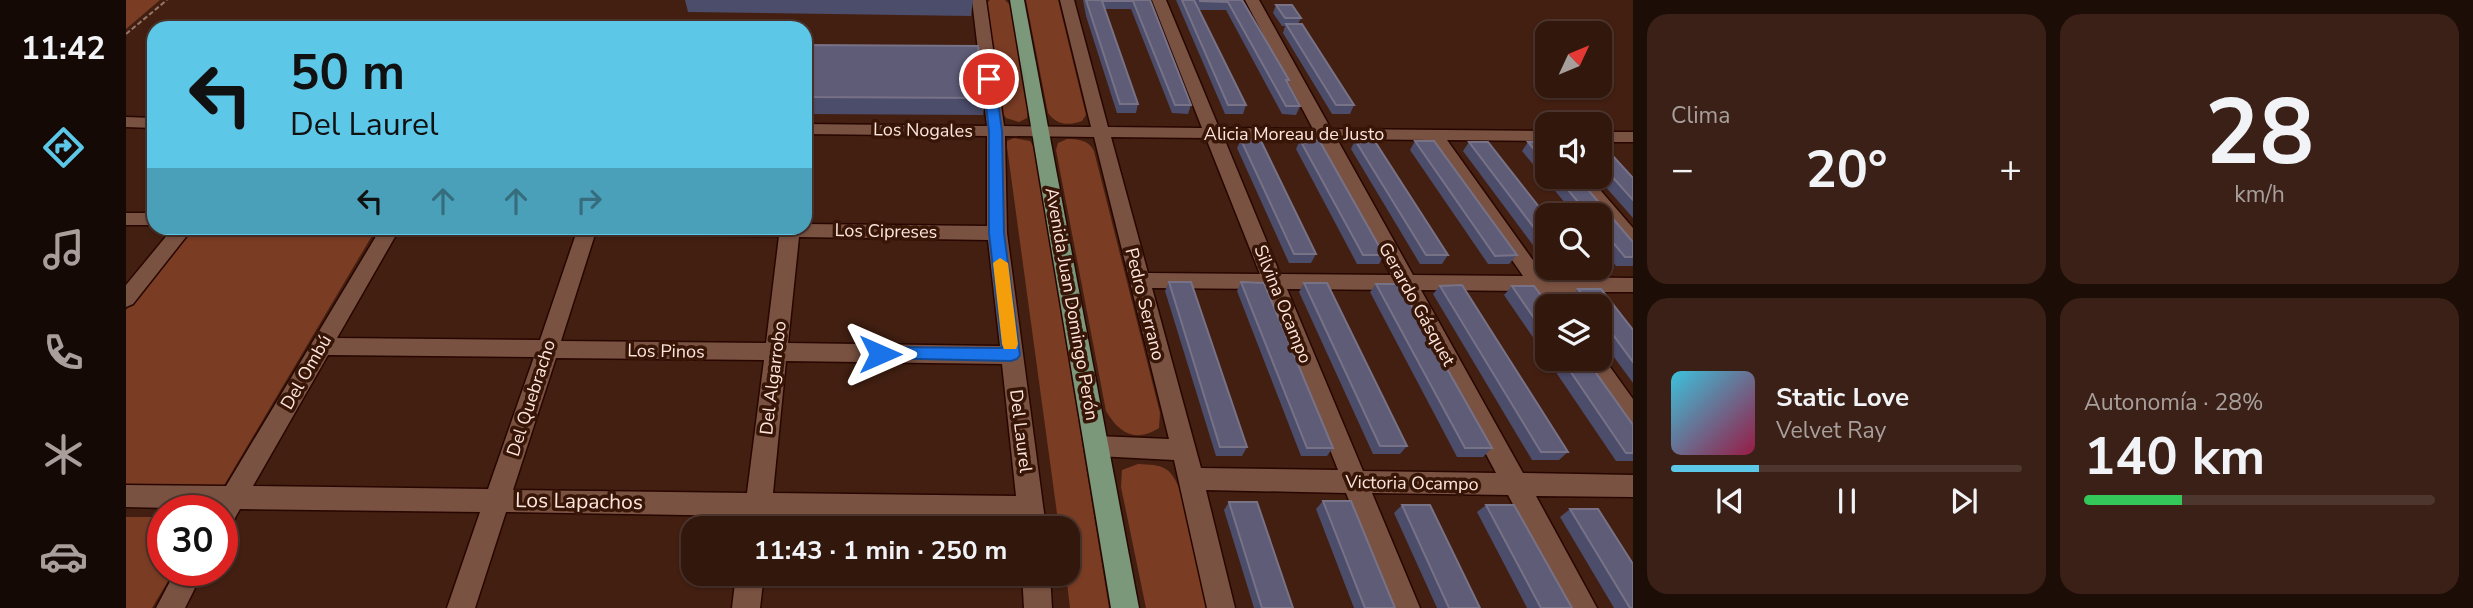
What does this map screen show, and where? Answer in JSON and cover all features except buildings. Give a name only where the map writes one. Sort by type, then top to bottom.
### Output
[{"type":"main road","name":"Avenida Juan Domingo Perón","points":[[1017,0],[1125,608]]},
{"type":"street","name":"Del Laurel","points":[[979,0],[996,131],[997,233],[1032,516]]},
{"type":"street","name":"Pedro Serrano","points":[[1067,0],[1191,480],[1221,608]]},
{"type":"street","name":"Silvina Ocampo","points":[[1159,0],[1406,608]]},
{"type":"street","name":"Gerardo Gásquet","points":[[1252,0],[1583,608]]},
{"type":"street","points":[[126,122],[147,123]]},
{"type":"street","name":"Los Nogales","points":[[812,129],[1041,131]]},
{"type":"street","name":"Alicia Moreau de Justo","points":[[1041,131],[1535,137]]},
{"type":"street","points":[[1435,136],[1547,294]]},
{"type":"street","points":[[1612,137],[1633,137]]},
{"type":"street","points":[[1589,189],[1633,241]]},
{"type":"street","points":[[126,219],[147,219]]},
{"type":"street","name":"Los Cipreses","points":[[812,229],[997,233]]},
{"type":"street","points":[[126,299],[177,235]]},
{"type":"street","name":"Del Ombú","points":[[235,495],[386,235]]},
{"type":"street","name":"Del Quebracho","points":[[461,608],[586,235]]},
{"type":"street","name":"Del Algarrobo","points":[[757,516],[789,235]]},
{"type":"street","points":[[1139,279],[1633,285]]},
{"type":"street","name":"Los Pinos","points":[[321,346],[1011,355]]},
{"type":"street","points":[[1600,371],[1633,417]]},
{"type":"street","points":[[1097,446],[1183,450]]},
{"type":"street","name":"Victoria Ocampo","points":[[1191,480],[1633,486]]},
{"type":"street","name":"Los Lapachos","points":[[126,496],[147,498]]},
{"type":"street","name":"Los Lapachos","points":[[238,507],[497,500],[757,516]]},
{"type":"street","points":[[170,608],[182,586]]},
{"type":"street","points":[[746,608],[749,586]]},
{"type":"street","points":[[1037,586],[1038,608]]},
{"type":"path","points":[[126,34],[167,0]]},
{"type":"shaded area","points":[[126,0],[160,0],[126,29]]},
{"type":"shaded area","points":[[990,0],[1005,0],[1010,5],[1028,111],[1027,118],[1019,122],[1006,118],[1001,111],[986,4]]},
{"type":"shaded area","points":[[1026,0],[1058,0],[1086,115],[1082,121],[1063,123],[1048,113]]},
{"type":"shaded area","points":[[1014,138],[1030,141],[1034,147],[1109,608],[1070,608],[1067,586],[1080,586],[1080,516],[1057,516],[1007,141]]},
{"type":"shaded area","points":[[1067,139],[1083,141],[1094,151],[1160,413],[1159,428],[1142,435],[1122,430],[1106,411],[1056,150],[1058,143]]},
{"type":"shaded area","points":[[186,235],[372,235],[223,487],[126,487],[126,310]]},
{"type":"shaded area","points":[[1138,464],[1165,468],[1173,476],[1180,490],[1209,608],[1146,608],[1121,487],[1122,470]]},
{"type":"shaded area","points":[[126,517],[147,517],[147,586],[165,586],[152,608],[126,608]]},
{"type":"slow traffic","points":[[1000,263],[1010,344]]},
{"type":"route","points":[[880,354],[1011,355],[997,233],[996,131],[989,79]]}]
